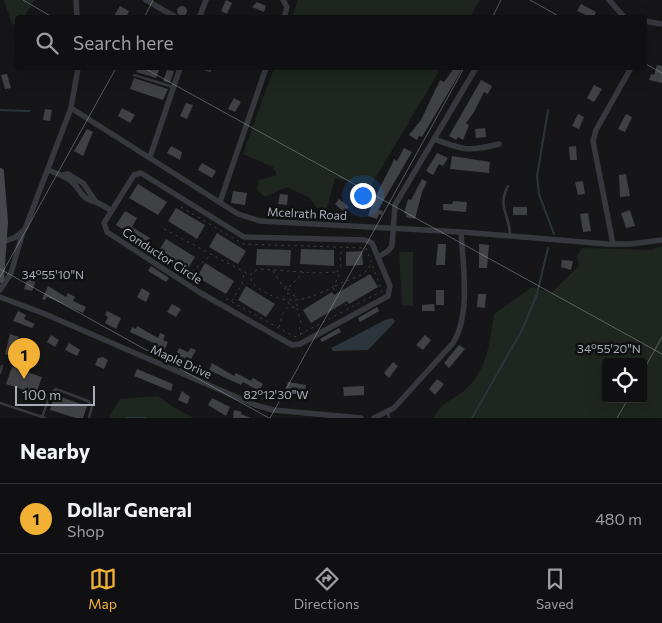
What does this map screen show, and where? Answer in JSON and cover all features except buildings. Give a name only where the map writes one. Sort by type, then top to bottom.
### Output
[{"type":"main road","points":[[0,172],[3,198],[3,242],[0,279]]},
{"type":"street","points":[[76,0],[77,15]]},
{"type":"street","points":[[146,0],[172,15]]},
{"type":"street","points":[[200,15],[206,0]]},
{"type":"street","points":[[283,0],[287,7]]},
{"type":"street","points":[[285,15],[290,0]]},
{"type":"street","points":[[609,0],[622,15]]},
{"type":"street","points":[[647,22],[662,24]]},
{"type":"street","points":[[0,290],[10,273],[23,232],[71,108],[78,70]]},
{"type":"street","points":[[150,157],[179,70]]},
{"type":"street","points":[[220,202],[265,70]]},
{"type":"street","points":[[378,257],[392,246],[395,205],[475,70]]},
{"type":"street","points":[[613,244],[593,141],[596,130],[630,70]]},
{"type":"street","name":"Mcelrath Road","points":[[71,108],[238,214],[260,221],[461,232],[613,244],[662,240]]},
{"type":"street","points":[[434,138],[461,149],[475,150],[499,144]]},
{"type":"street","points":[[48,170],[62,175],[72,182],[80,195],[111,210]]},
{"type":"street","name":"Conductor Circle","points":[[141,173],[244,237],[365,240],[372,243],[390,286],[388,296],[300,344],[292,345],[199,292],[107,232],[104,223],[111,210],[134,175],[141,173]]},
{"type":"street","points":[[62,175],[68,174],[83,182],[96,202]]},
{"type":"street","points":[[3,242],[23,232]]},
{"type":"street","points":[[374,418],[389,415],[448,349],[460,331],[463,310],[461,232]]},
{"type":"street","name":"Maple Drive","points":[[0,297],[45,314],[255,405],[288,411],[361,418]]},
{"type":"lane","points":[[134,75],[173,86]]},
{"type":"lane","points":[[508,186],[504,194],[503,206],[510,236]]},
{"type":"lane","points":[[0,372],[2,366]]},
{"type":"lane","points":[[0,403],[44,418],[51,393],[56,390],[88,401],[92,406],[89,418]]},
{"type":"path","points":[[181,207],[242,243],[366,248],[382,291],[295,337],[223,297]]},
{"type":"path","points":[[164,229],[250,275]]},
{"type":"path","points":[[336,273],[341,266],[340,255],[344,248]]},
{"type":"path","points":[[187,276],[211,255]]},
{"type":"path","points":[[336,273],[255,269],[250,275],[251,282],[257,287],[288,301],[297,301],[362,275],[372,265]]},
{"type":"path","points":[[273,271],[287,292],[295,296],[301,322],[299,330],[301,334]]},
{"type":"path","points":[[231,302],[242,284],[244,272]]},
{"type":"path","points":[[287,292],[289,287],[304,272]]},
{"type":"path","points":[[333,287],[339,277],[336,273]]},
{"type":"path","points":[[285,288],[289,287]]},
{"type":"path","points":[[333,287],[349,309]]},
{"type":"path","points":[[288,301],[289,305],[297,308]]},
{"type":"path","points":[[278,328],[282,315],[289,305]]},
{"type":"shaded area","points":[[4,0],[35,0],[25,15],[15,15],[15,24],[12,25]]},
{"type":"shaded area","points":[[298,0],[480,0],[471,15],[293,15]]},
{"type":"shaded area","points":[[273,70],[440,70],[367,192],[357,183],[335,178],[327,208],[320,213],[310,198],[287,187],[265,197],[257,190],[259,180],[277,175],[273,167],[243,154]]},
{"type":"shaded area","points":[[662,246],[662,418],[433,418],[446,403],[468,387],[480,371],[487,353],[494,314],[532,287],[551,293],[579,266],[577,256],[582,248],[651,250]]},
{"type":"shaded area","points":[[399,252],[413,252],[413,306],[402,305]]},
{"type":"shaded area","points":[[392,318],[395,321],[392,325],[368,350],[333,351],[331,348],[385,320]]},
{"type":"shaded area","points":[[158,396],[173,407],[194,418],[109,418],[120,399]]},
{"type":"waterway","points":[[0,110],[29,111]]},
{"type":"waterway","points":[[548,110],[537,176],[539,194],[554,234]]},
{"type":"waterway","points":[[472,418],[522,330],[537,294],[548,248]]},
{"type":"waterway","points":[[126,418],[146,418]]},
{"type":"place","name":"Dollar General","points":[[24,379]]}]
